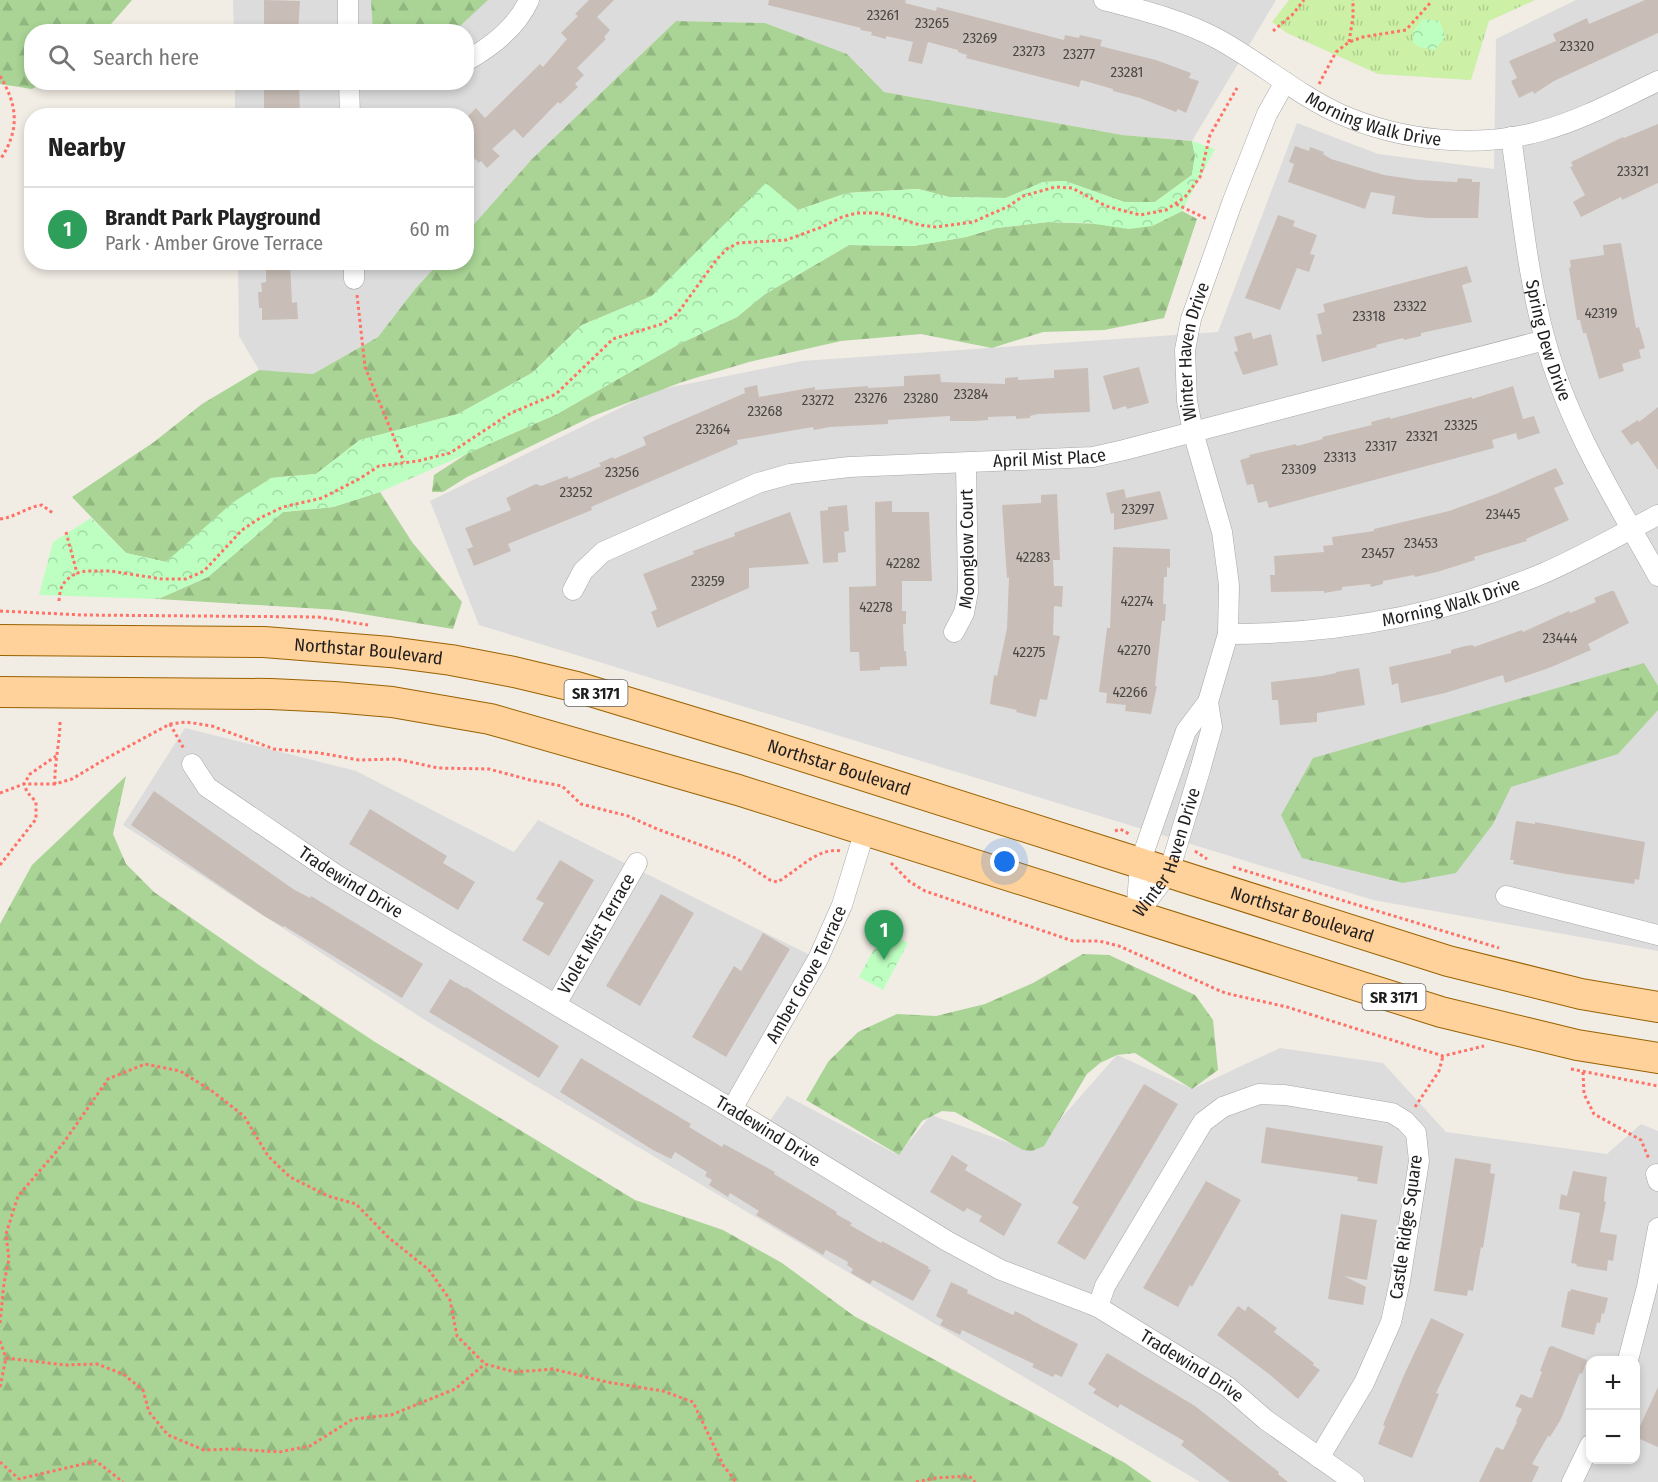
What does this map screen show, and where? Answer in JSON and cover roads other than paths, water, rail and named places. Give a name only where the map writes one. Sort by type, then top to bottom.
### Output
[{"type":"main road","name":"Northstar Boulevard","points":[[0,640],[275,643],[390,652],[451,660],[514,672],[578,687],[719,730],[1448,961],[1581,994],[1658,1007]]},
{"type":"main road","name":"SR 3171","points":[[0,692],[271,694],[392,702],[490,719],[738,790],[862,842],[1136,917],[1441,1011],[1577,1045],[1658,1058]]},
{"type":"street","points":[[348,0],[348,24]]},
{"type":"street","points":[[474,56],[500,38],[514,23],[529,0]]},
{"type":"street","name":"Morning Walk Drive","points":[[1104,0],[1135,8],[1216,38],[1340,114],[1390,131],[1451,140],[1511,137],[1540,131],[1567,123],[1658,81]]},
{"type":"street","name":"Winter Haven Drive","points":[[1136,917],[1140,863],[1186,731],[1208,702],[1228,634],[1229,585],[1222,532],[1193,432],[1187,401],[1185,350],[1191,318],[1225,226],[1267,114],[1285,82]]},
{"type":"street","points":[[349,90],[350,108]]},
{"type":"street","name":"Spring Dew Drive","points":[[1511,137],[1536,301],[1545,340],[1559,382],[1586,448],[1658,576]]},
{"type":"street","name":"April Mist Place","points":[[573,590],[583,571],[603,552],[758,483],[811,470],[1093,457],[1545,340]]},
{"type":"street","name":"Moonglow Court","points":[[954,632],[964,613],[968,592],[966,463]]},
{"type":"street","name":"Morning Walk Drive","points":[[1228,634],[1279,634],[1379,622],[1457,603],[1545,573],[1658,514]]},
{"type":"street","name":"Winter Haven Drive","points":[[1136,917],[1169,872],[1212,727],[1208,702]]},
{"type":"street","name":"Tradewind Drive","points":[[192,764],[207,787],[335,874],[732,1109],[947,1241],[1001,1270],[1098,1307],[1228,1387],[1266,1420],[1354,1482]]},
{"type":"street","name":"Amber Grove Terrace","points":[[732,1109],[818,959],[842,905],[862,842]]},
{"type":"street","name":"Violet Mist Terrace","points":[[556,1004],[637,863]]},
{"type":"street","points":[[1506,896],[1658,934]]},
{"type":"street","name":"Castle Ridge Square","points":[[1098,1307],[1105,1286],[1203,1122],[1223,1107],[1259,1094],[1285,1095],[1392,1113],[1405,1120],[1416,1133],[1419,1161],[1400,1281],[1391,1322],[1364,1383],[1319,1458]]},
{"type":"street","points":[[1629,1356],[1645,1297],[1658,1228]]},
{"type":"street","points":[[1572,1482],[1586,1453]]},
{"type":"place","name":"Brandt Park Playground","points":[[884,960]]}]
